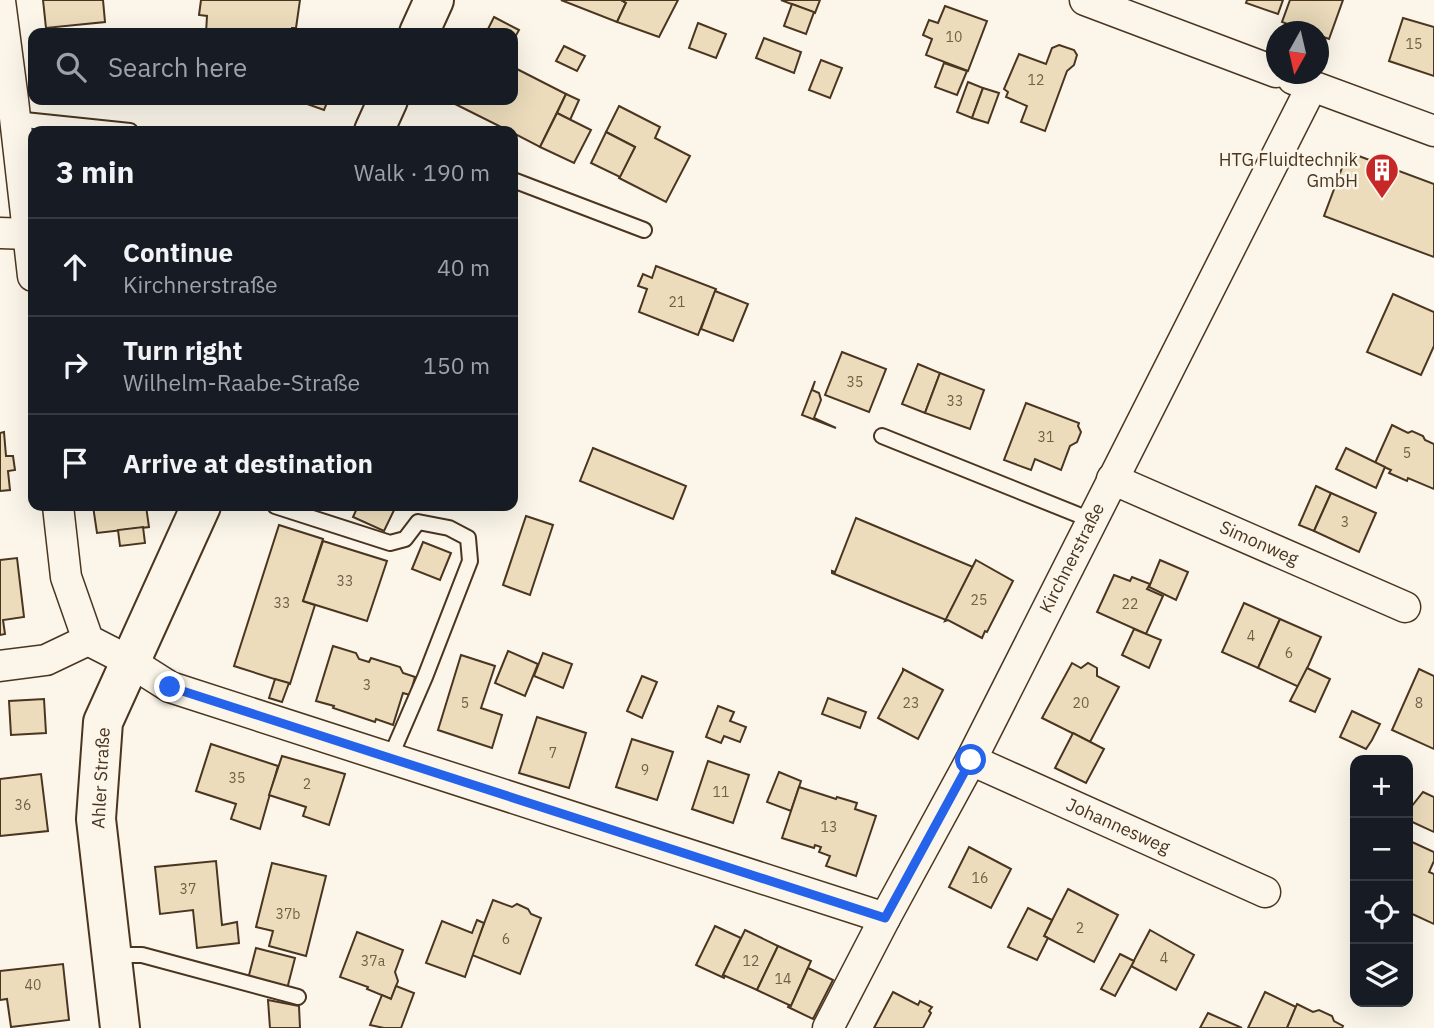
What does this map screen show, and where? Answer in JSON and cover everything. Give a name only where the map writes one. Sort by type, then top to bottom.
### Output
[{"type":"main road","points":[[421,28],[434,0]]},
{"type":"main road","name":"Ahler Straße","points":[[120,1028],[96,819],[103,722],[199,511]]},
{"type":"street","points":[[1085,0],[1266,68]]},
{"type":"street","points":[[0,1],[15,119],[14,233],[28,265]]},
{"type":"street","points":[[1307,84],[1434,131]]},
{"type":"street","name":"Kirchnerstraße","points":[[828,1028],[971,760],[1312,86]]},
{"type":"street","name":"Simonweg","points":[[1112,479],[1405,607]]},
{"type":"street","points":[[59,511],[66,577],[88,640],[129,661],[170,687],[885,918]]},
{"type":"street","points":[[0,666],[46,660],[88,640]]},
{"type":"street","name":"Johannesweg","points":[[971,760],[1265,892]]},
{"type":"lane","points":[[15,119],[82,126]]},
{"type":"lane","points":[[518,182],[644,229]]},
{"type":"lane","points":[[882,436],[1091,520]]},
{"type":"lane","points":[[291,511],[390,543],[405,539],[418,522],[449,528],[468,538],[470,561],[390,758]]},
{"type":"lane","points":[[111,955],[142,955],[298,997]]},
{"type":"building","points":[[43,0],[103,0],[105,22],[46,28]]},
{"type":"building","points":[[201,0],[300,0],[296,28],[206,28],[207,16],[199,15]]},
{"type":"building","points":[[561,0],[621,0],[626,3],[617,22]]},
{"type":"building","points":[[621,0],[678,0],[659,37],[617,22],[626,3]]},
{"type":"building","points":[[781,0],[820,0],[815,13]]},
{"type":"building","points":[[1247,0],[1283,0],[1278,14],[1246,3]]},
{"type":"building","points":[[1290,0],[1343,0],[1329,39],[1329,21],[1282,21]]},
{"type":"building","points":[[792,4],[814,12],[806,34],[784,26]]},
{"type":"building","points":[[945,6],[987,21],[968,71],[926,55],[932,39],[923,35],[929,20],[938,23]]},
{"type":"building","points":[[494,17],[515,28],[488,28]]},
{"type":"building","points":[[1403,18],[1434,27],[1434,76],[1389,61]]},
{"type":"building","points":[[698,23],[726,34],[716,58],[689,48]]},
{"type":"building","points":[[764,38],[801,52],[794,73],[756,58]]},
{"type":"building","points":[[1059,45],[1074,50],[1077,55],[1074,65],[1067,71],[1045,131],[1021,122],[1027,106],[1006,97],[1008,92],[1004,89],[1019,54],[1046,64],[1052,48]]},
{"type":"building","points":[[564,46],[585,56],[577,71],[556,61]]},
{"type":"building","points":[[821,60],[842,68],[830,98],[809,90]]},
{"type":"building","points":[[944,63],[967,71],[957,95],[935,87]]},
{"type":"building","points":[[518,70],[566,94],[540,147],[518,136],[518,126],[499,126],[457,105],[518,105]]},
{"type":"building","points":[[968,82],[983,88],[972,118],[957,112]]},
{"type":"building","points":[[983,88],[999,93],[988,123],[972,118]]},
{"type":"building","points":[[566,94],[579,100],[570,120],[557,113]]},
{"type":"building","points":[[310,105],[326,105],[324,110]]},
{"type":"building","points":[[619,106],[660,127],[655,138],[690,156],[666,202],[619,178],[635,147],[606,132]]},
{"type":"building","points":[[557,113],[591,130],[574,163],[540,147]]},
{"type":"building","points":[[606,132],[635,147],[620,177],[591,163]]},
{"type":"building","name":"HTG Fluidtechnik GmbH","points":[[1348,152],[1434,184],[1434,257],[1324,216]]},
{"type":"building","points":[[656,266],[716,289],[698,335],[639,312],[647,289],[638,286],[643,274],[652,278]]},
{"type":"building","points":[[715,291],[748,304],[733,341],[701,329]]},
{"type":"building","points":[[1393,294],[1434,312],[1434,346],[1421,375],[1367,352]]},
{"type":"building","points":[[842,352],[886,369],[869,412],[825,395]]},
{"type":"building","points":[[918,364],[940,373],[925,413],[902,404]]},
{"type":"building","points":[[940,373],[984,390],[970,429],[925,413]]},
{"type":"building","points":[[815,381],[812,390],[819,393],[821,400],[814,418],[836,428],[802,415]]},
{"type":"building","points":[[1026,403],[1079,423],[1081,432],[1077,442],[1070,446],[1061,470],[1035,459],[1031,470],[1004,460]]},
{"type":"building","points":[[1392,425],[1408,433],[1412,431],[1434,444],[1434,489],[1408,478],[1407,481],[1375,463]]},
{"type":"building","points":[[4,432],[6,456],[13,456],[15,470],[8,471],[10,490],[0,491],[0,433]]},
{"type":"building","points":[[593,448],[686,486],[673,519],[580,481]]},
{"type":"building","points":[[1346,448],[1385,467],[1376,488],[1336,469]]},
{"type":"building","points":[[1316,486],[1331,493],[1314,531],[1299,525]]},
{"type":"building","points":[[1331,493],[1376,513],[1359,552],[1314,531]]},
{"type":"building","points":[[94,511],[147,511],[149,527],[97,533]]},
{"type":"building","points":[[356,511],[394,511],[384,531],[353,517]]},
{"type":"building","points":[[526,516],[553,525],[530,595],[503,585]]},
{"type":"building","points":[[856,518],[973,567],[946,620],[832,573],[835,572]]},
{"type":"building","points":[[279,525],[323,539],[303,601],[315,605],[290,684],[234,666]]},
{"type":"building","points":[[143,527],[145,543],[120,546],[118,530]]},
{"type":"building","points":[[323,541],[387,561],[367,621],[303,601]]},
{"type":"building","points":[[423,542],[451,553],[440,580],[412,569]]},
{"type":"building","points":[[17,558],[24,617],[3,620],[5,634],[0,635],[0,560]]},
{"type":"building","points":[[976,560],[1013,581],[982,638],[948,620],[945,621]]},
{"type":"building","points":[[1160,560],[1188,572],[1176,600],[1149,587]]},
{"type":"building","points":[[1114,575],[1130,581],[1132,577],[1150,584],[1147,589],[1163,596],[1146,634],[1097,612]]},
{"type":"building","points":[[1244,603],[1280,619],[1258,668],[1222,652]]},
{"type":"building","points":[[1280,619],[1321,637],[1299,687],[1258,668]]},
{"type":"building","points":[[1134,629],[1161,640],[1149,668],[1122,655]]},
{"type":"building","points":[[333,646],[356,653],[359,659],[369,662],[371,658],[400,667],[403,673],[415,677],[410,695],[403,693],[393,725],[376,719],[375,722],[316,701]]},
{"type":"building","points":[[508,651],[538,664],[525,696],[495,683]]},
{"type":"building","points":[[543,653],[572,664],[563,688],[534,676]]},
{"type":"building","points":[[461,655],[495,666],[481,708],[502,715],[492,748],[438,730]]},
{"type":"building","points":[[1072,663],[1081,668],[1088,663],[1097,668],[1097,676],[1119,687],[1090,742],[1042,718]]},
{"type":"building","points":[[1307,668],[1330,679],[1315,712],[1290,701]]},
{"type":"building","points":[[903,669],[943,690],[918,739],[878,718]]},
{"type":"building","points":[[1419,669],[1434,676],[1434,749],[1392,730]]},
{"type":"building","points":[[642,676],[657,682],[642,718],[627,711]]},
{"type":"building","points":[[275,679],[289,683],[282,702],[269,698]]},
{"type":"building","points":[[828,698],[866,712],[860,728],[822,714]]},
{"type":"building","points":[[44,699],[46,733],[11,735],[9,701]]},
{"type":"building","points":[[718,706],[734,712],[730,721],[746,727],[740,742],[724,736],[721,743],[706,737]]},
{"type":"building","points":[[1352,711],[1380,724],[1366,749],[1340,737]]},
{"type":"building","points":[[537,717],[586,733],[569,788],[519,773]]},
{"type":"building","points":[[1073,733],[1104,749],[1086,783],[1055,768]]},
{"type":"building","points":[[632,739],[673,752],[657,800],[616,787]]},
{"type":"building","points":[[211,744],[278,766],[260,829],[231,819],[236,804],[196,791]]},
{"type":"building","points":[[282,756],[345,774],[329,825],[303,816],[306,807],[269,795]]},
{"type":"building","points":[[708,761],[749,775],[733,823],[692,809]]},
{"type":"building","points":[[779,772],[801,781],[791,811],[767,802]]},
{"type":"building","points":[[41,774],[48,831],[0,836],[0,779]]},
{"type":"building","points":[[799,787],[857,803],[855,809],[876,816],[856,876],[826,866],[830,856],[819,852],[821,847],[815,845],[814,848],[782,838]]},
{"type":"building","points":[[1423,792],[1434,797],[1434,832],[1413,822],[1413,805]]},
{"type":"building","points":[[1413,842],[1434,852],[1434,861],[1429,872],[1434,874],[1434,924],[1413,914]]},
{"type":"building","points":[[969,847],[1011,869],[991,908],[949,887]]},
{"type":"building","points":[[216,861],[222,925],[237,922],[239,943],[197,948],[193,910],[160,914],[155,867]]},
{"type":"building","points":[[272,863],[326,876],[306,956],[269,946],[273,931],[256,927]]},
{"type":"building","points":[[1068,889],[1118,915],[1094,962],[1044,936]]},
{"type":"building","points":[[493,900],[512,907],[517,904],[541,918],[520,974],[472,955]]},
{"type":"building","points":[[1028,908],[1052,920],[1044,936],[1048,938],[1037,960],[1008,947]]},
{"type":"building","points":[[477,920],[484,923],[465,977],[426,963],[442,921],[472,933]]},
{"type":"building","points":[[715,926],[741,938],[724,978],[696,965]]},
{"type":"building","points":[[745,930],[778,946],[757,990],[723,975]]},
{"type":"building","points":[[1150,930],[1194,955],[1176,990],[1131,966]]},
{"type":"building","points":[[357,932],[403,950],[395,972],[398,981],[391,999],[340,977]]},
{"type":"building","points":[[778,946],[811,961],[791,1006],[757,990]]},
{"type":"building","points":[[256,948],[295,958],[287,989],[248,979]]},
{"type":"building","points":[[1120,954],[1134,961],[1115,996],[1101,989]]},
{"type":"building","points":[[63,964],[69,1020],[11,1027],[7,999],[0,1000],[0,971]]},
{"type":"building","points":[[808,968],[833,980],[813,1019],[788,1007],[791,1006]]},
{"type":"building","points":[[396,986],[414,993],[401,1028],[370,1025],[382,995],[391,999]]},
{"type":"building","points":[[893,992],[918,1005],[920,1001],[932,1007],[923,1028],[874,1028]]},
{"type":"building","points":[[1265,992],[1296,1007],[1287,1028],[1248,1028]]},
{"type":"building","points":[[268,1000],[299,1006],[300,1028],[270,1028]]},
{"type":"building","points":[[1297,1004],[1313,1012],[1319,1010],[1332,1016],[1342,1028],[1287,1028]]},
{"type":"building","points":[[1208,1013],[1242,1028],[1200,1028]]},
{"type":"place","name":"HTG Fluidtechnik GmbH","points":[[1382,200]]},
{"type":"route","points":[[170,687],[885,918],[971,760]]}]
